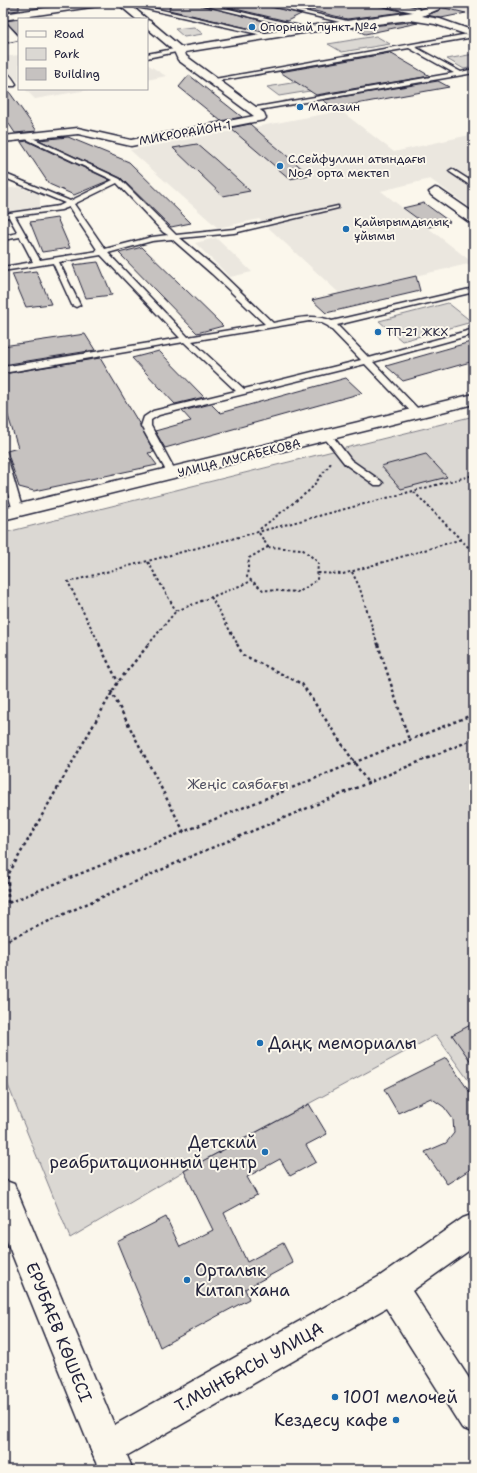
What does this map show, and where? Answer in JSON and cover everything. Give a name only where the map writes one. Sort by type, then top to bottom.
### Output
[{"type":"street","points":[[3,17],[98,3]]},
{"type":"street","points":[[122,3],[141,18]]},
{"type":"street","points":[[383,3],[422,12]]},
{"type":"street","points":[[410,17],[439,6]]},
{"type":"street","points":[[179,50],[309,29],[410,17],[437,21],[474,35]]},
{"type":"street","points":[[456,28],[460,18]]},
{"type":"street","name":"МИКРОРАЙОН 1","points":[[4,137],[78,131],[88,132],[122,142],[141,142],[260,118],[260,115],[253,109],[182,58],[179,50],[148,24]]},
{"type":"street","points":[[3,25],[15,38],[3,40]]},
{"type":"street","points":[[3,74],[11,84],[3,85]]},
{"type":"street","points":[[435,192],[474,219]]},
{"type":"street","name":"УЛИЦА МУСАБЕКОВА","points":[[11,513],[474,399]]},
{"type":"street","name":"ЕРУБАЕВ КӨШЕСІ","points":[[3,1195],[111,1459]]},
{"type":"street","name":"Т.МЫНБАСЫ УЛИЦА","points":[[111,1459],[392,1287],[474,1229]]},
{"type":"street","points":[[392,1287],[474,1416]]},
{"type":"lane","points":[[122,3],[271,35]]},
{"type":"lane","points":[[198,3],[309,29]]},
{"type":"lane","points":[[261,3],[354,23]]},
{"type":"lane","points":[[212,80],[474,35]]},
{"type":"lane","points":[[410,46],[458,73]]},
{"type":"lane","points":[[148,56],[179,50]]},
{"type":"lane","points":[[253,109],[474,71]]},
{"type":"lane","points":[[24,136],[118,180],[176,237],[271,325]]},
{"type":"lane","points":[[452,171],[474,186]]},
{"type":"lane","points":[[3,175],[70,203],[103,252],[186,341],[242,392]]},
{"type":"lane","points":[[3,216],[61,208],[118,180]]},
{"type":"lane","points":[[3,269],[103,252],[139,242],[234,231],[336,207]]},
{"type":"lane","points":[[11,215],[38,263]]},
{"type":"lane","points":[[3,238],[22,235]]},
{"type":"lane","points":[[55,260],[76,305]]},
{"type":"lane","points":[[331,324],[474,290]]},
{"type":"lane","points":[[3,370],[186,341],[309,319],[322,320],[331,324],[417,413]]},
{"type":"lane","points":[[172,474],[146,426],[147,419],[156,413],[367,361],[474,331]]},
{"type":"lane","points":[[328,436],[348,462],[378,483]]},
{"type":"lane","points":[[3,460],[11,513]]},
{"type":"path","points":[[254,534],[310,490],[340,451]]},
{"type":"path","points":[[118,682],[68,582],[259,533],[474,475]]},
{"type":"path","points":[[413,491],[474,553]]},
{"type":"path","points":[[259,533],[268,547]]},
{"type":"path","points":[[318,573],[343,574],[352,572],[462,540]]},
{"type":"path","points":[[268,547],[302,549],[318,562],[318,580],[299,592],[263,590],[247,577],[249,558],[268,547]]},
{"type":"path","points":[[148,562],[176,611]]},
{"type":"path","points":[[352,572],[359,586],[410,740]]},
{"type":"path","points":[[8,903],[8,875],[111,691],[176,611],[252,581]]},
{"type":"path","points":[[211,597],[243,655],[302,684],[368,783]]},
{"type":"path","points":[[111,691],[184,832]]},
{"type":"path","points":[[3,905],[474,714]]},
{"type":"path","points":[[3,942],[192,856],[474,739]]},
{"type":"shaded area","points":[[435,3],[474,3],[474,16],[431,7]]},
{"type":"shaded area","points":[[18,55],[18,81],[3,65],[3,57]]},
{"type":"shaded area","points":[[148,65],[166,76],[148,80]]},
{"type":"shaded area","points":[[26,90],[87,90],[35,99]]},
{"type":"shaded area","points":[[341,111],[394,152],[474,134],[474,210],[430,179],[381,191],[473,263],[339,293],[259,219],[218,228],[130,150]]},
{"type":"shaded area","points":[[19,187],[40,194],[40,209],[3,214],[3,189]]},
{"type":"shaded area","points":[[216,238],[252,272],[230,277],[195,243]]},
{"type":"green space","points":[[194,27],[203,34],[184,37],[175,29]]},
{"type":"green space","points":[[376,36],[390,44],[342,52],[328,44]]},
{"type":"green space","points":[[474,54],[474,67],[464,69],[447,59]]},
{"type":"green space","points":[[316,79],[328,88],[279,96],[267,87]]},
{"type":"green space","points":[[448,303],[472,322],[402,341],[379,321]]},
{"type":"green space","name":"Жеңіс саябағы","points":[[474,416],[474,1088],[436,1035],[184,1171],[70,1238],[3,1073],[3,533]]},
{"type":"building","points":[[170,3],[194,3],[279,25],[265,32],[169,10]]},
{"type":"building","points":[[210,3],[257,3],[301,14],[287,21]]},
{"type":"building","points":[[275,3],[376,3],[380,6],[404,12],[347,19]]},
{"type":"building","points":[[19,4],[19,10],[3,12],[3,7]]},
{"type":"building","points":[[440,7],[466,13],[441,18],[427,15],[440,10]]},
{"type":"building","points":[[18,19],[18,34],[5,21]]},
{"type":"building","points":[[410,22],[418,23],[365,34],[352,28]]},
{"type":"building","points":[[390,53],[430,76],[316,95],[280,72]]},
{"type":"building","points":[[189,75],[242,117],[221,121],[179,87]]},
{"type":"building","points":[[438,81],[449,87],[334,108],[323,100]]},
{"type":"building","points":[[3,83],[37,131],[15,133],[3,115]]},
{"type":"building","points":[[250,124],[310,175],[290,179],[230,128]]},
{"type":"building","points":[[68,137],[129,162],[191,223],[171,227],[121,178],[39,140]]},
{"type":"building","points":[[27,141],[110,180],[74,195],[49,184],[21,142]]},
{"type":"building","points":[[197,144],[250,191],[223,196],[173,148]]},
{"type":"building","points":[[424,203],[450,222],[429,227],[403,208]]},
{"type":"building","points":[[57,218],[70,248],[42,252],[30,222]]},
{"type":"building","points":[[142,247],[223,326],[197,333],[119,253]]},
{"type":"building","points":[[98,262],[112,295],[86,298],[73,265]]},
{"type":"building","points":[[36,271],[51,304],[26,307],[12,274]]},
{"type":"building","points":[[416,276],[420,291],[326,313],[312,300]]},
{"type":"building","points":[[85,334],[95,350],[3,365],[3,346]]},
{"type":"building","points":[[474,341],[474,361],[403,381],[386,366]]},
{"type":"building","points":[[159,351],[204,397],[175,404],[132,358]]},
{"type":"building","points":[[100,358],[140,425],[154,452],[148,453],[157,465],[34,491],[19,487],[7,451],[18,448],[3,400],[3,374]]},
{"type":"building","points":[[346,378],[362,393],[165,448],[155,431],[191,421],[182,411],[211,404],[220,413]]},
{"type":"building","points":[[426,454],[447,477],[401,489],[381,466]]},
{"type":"building","points":[[474,1023],[474,1066],[452,1035]]},
{"type":"building","points":[[446,1058],[474,1098],[474,1167],[447,1184],[425,1152],[446,1143],[454,1133],[453,1119],[444,1107],[431,1098],[398,1113],[384,1089]]},
{"type":"building","points":[[309,1104],[327,1134],[306,1145],[316,1162],[290,1176],[280,1159],[247,1177],[257,1195],[224,1213],[247,1262],[283,1243],[293,1263],[245,1289],[249,1299],[160,1347],[117,1242],[166,1217],[180,1247],[213,1230],[184,1171]]},
{"type":"place","name":"Опорный пункт №4","points":[[252,27]]},
{"type":"place","name":"Магазин","points":[[300,107]]},
{"type":"place","name":"С.Сейфуллин атындағы No4 орта мектеп","points":[[280,166]]},
{"type":"place","name":"Қайырымдылық ұйымы","points":[[346,229]]},
{"type":"place","name":"ТП-21 ЖКХ","points":[[378,332]]},
{"type":"place","name":"Даңқ мемориалы","points":[[260,1043]]},
{"type":"place","name":"Детский реабритационный центр","points":[[265,1152]]},
{"type":"place","name":"Орталык Китап хана","points":[[187,1280]]},
{"type":"place","name":"1001 мелочей","points":[[335,1397]]},
{"type":"place","name":"Кездесу кафе","points":[[396,1420]]}]
